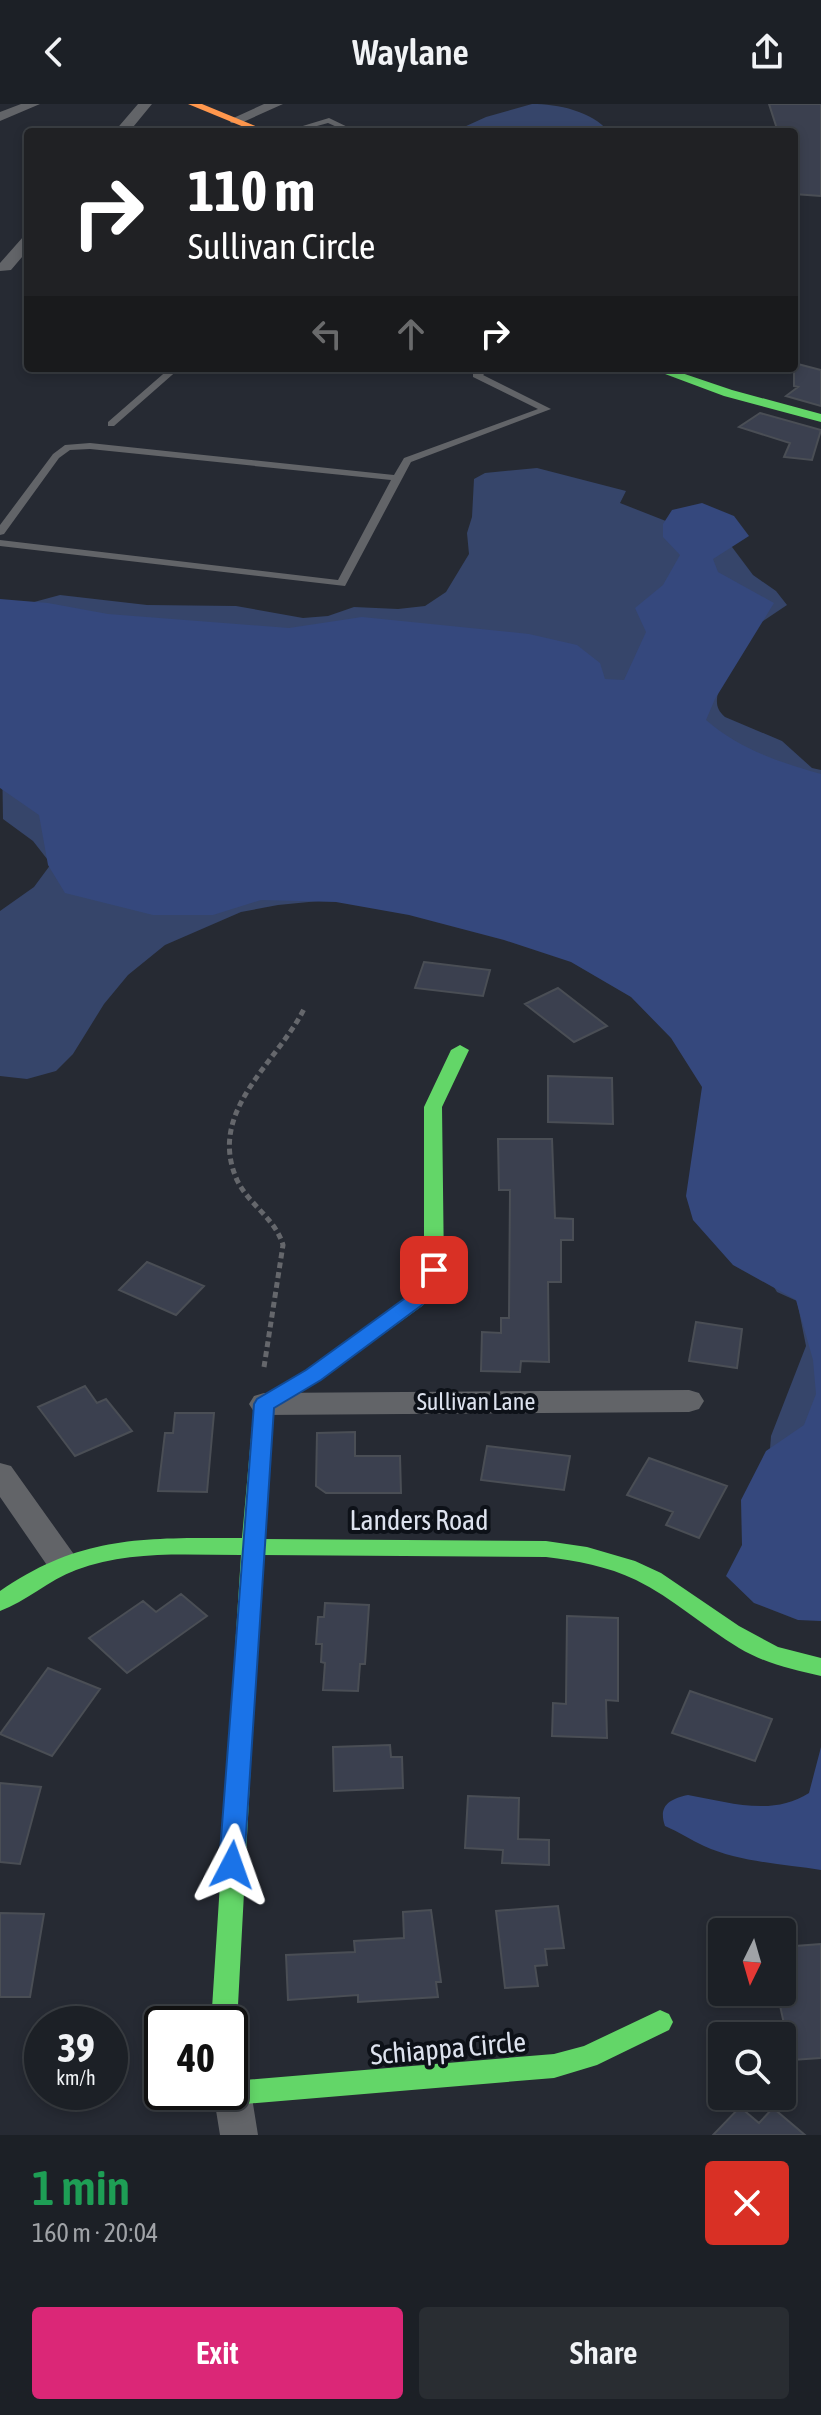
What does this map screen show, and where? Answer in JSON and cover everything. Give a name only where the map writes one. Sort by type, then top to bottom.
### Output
[{"type":"street","points":[[0,117],[33,104]]},
{"type":"street","points":[[124,128],[145,104]]},
{"type":"street","points":[[193,104],[255,128]]},
{"type":"street","points":[[236,120],[276,104]]},
{"type":"street","points":[[5,267],[24,245]]},
{"type":"street","points":[[667,372],[728,393],[821,418]]},
{"type":"street","points":[[225,2006],[252,1547],[264,1404],[313,1375],[405,1309],[429,1287],[434,1270],[434,1102],[460,1050]]},
{"type":"street","name":"Sullivan Lane","points":[[264,1404],[689,1401]]},
{"type":"street","points":[[0,1474],[62,1562]]},
{"type":"street","name":"Landers Road","points":[[0,1602],[39,1573],[62,1562],[92,1553],[162,1543],[571,1552],[647,1575],[688,1600],[724,1631],[750,1647],[794,1663],[821,1667]]},
{"type":"street","name":"Schiappa Circle","points":[[248,2085],[554,2066],[588,2057],[660,2022]]},
{"type":"street","points":[[235,2110],[239,2135]]},
{"type":"lane","points":[[301,128],[329,120],[346,128]]},
{"type":"lane","points":[[111,424],[170,372]]},
{"type":"lane","points":[[0,543],[341,584],[407,460],[546,409],[476,375],[480,372]]},
{"type":"lane","points":[[0,532],[56,456],[68,447],[90,446],[399,478]]},
{"type":"path","points":[[264,1404],[265,1363],[283,1245],[278,1229],[240,1188],[230,1154],[229,1130],[243,1091],[292,1037],[305,1007]]},
{"type":"shaded area","points":[[532,104],[553,105],[584,114],[605,128],[462,128],[486,117]]},
{"type":"shaded area","points":[[537,468],[626,491],[620,503],[732,547],[753,575],[776,591],[787,605],[745,633],[718,692],[717,703],[725,717],[782,741],[812,768],[821,770],[821,1518],[772,1463],[771,1436],[806,1346],[797,1301],[777,1292],[763,1270],[712,1069],[595,960],[350,898],[241,912],[165,945],[128,975],[104,1004],[73,1054],[56,1071],[27,1079],[0,1076],[0,911],[34,887],[51,864],[33,841],[3,819],[0,629],[34,602],[60,595],[147,605],[236,606],[303,618],[328,616],[354,607],[398,609],[425,606],[446,592],[469,554],[467,533],[472,517],[474,479],[485,473]]},
{"type":"shaded area","points":[[702,503],[734,516],[749,536],[713,559],[718,572],[774,603],[715,699],[706,720],[746,747],[821,774],[821,1621],[798,1620],[754,1603],[726,1576],[742,1545],[741,1500],[766,1451],[804,1425],[816,1394],[813,1360],[796,1300],[733,1265],[693,1220],[686,1196],[702,1087],[671,1038],[631,997],[571,962],[504,940],[409,915],[336,902],[261,900],[213,915],[153,915],[65,893],[48,865],[39,815],[0,788],[0,599],[48,603],[108,614],[289,628],[362,617],[529,634],[577,645],[600,663],[605,679],[624,680],[646,632],[635,608],[663,585],[680,555],[663,537],[663,524],[672,510]]},
{"type":"shaded area","points":[[821,1747],[821,1870],[732,1856],[665,1826],[664,1808],[675,1799],[688,1795],[734,1804],[765,1806],[795,1800],[809,1793]]},
{"type":"building","points":[[769,104],[821,104],[821,196],[798,194],[798,128],[777,128]]},
{"type":"building","points":[[798,364],[821,370],[821,406],[786,396],[798,387],[794,386],[794,372],[798,372]]},
{"type":"building","points":[[760,413],[821,430],[812,460],[784,457],[790,443],[739,427]]},
{"type":"building","points":[[424,962],[490,970],[483,996],[415,988]]},
{"type":"building","points":[[558,988],[607,1026],[574,1042],[525,1004]]},
{"type":"building","points":[[548,1076],[612,1078],[613,1124],[548,1122]]},
{"type":"building","points":[[498,1139],[552,1139],[555,1218],[573,1219],[573,1240],[561,1240],[561,1282],[548,1282],[549,1362],[521,1361],[520,1372],[481,1371],[482,1332],[501,1333],[501,1318],[509,1318],[510,1190],[499,1190]]},
{"type":"building","points":[[147,1262],[204,1286],[176,1315],[119,1290]]},
{"type":"building","points":[[696,1322],[742,1329],[737,1368],[689,1361]]},
{"type":"building","points":[[85,1386],[97,1403],[106,1399],[132,1431],[75,1456],[38,1407]]},
{"type":"building","points":[[175,1413],[214,1413],[207,1492],[158,1491],[165,1433],[173,1433]]},
{"type":"building","points":[[355,1432],[355,1456],[400,1456],[401,1493],[326,1493],[316,1486],[317,1433]]},
{"type":"building","points":[[487,1446],[570,1456],[564,1490],[481,1480]]},
{"type":"building","points":[[649,1458],[727,1486],[699,1538],[666,1525],[673,1512],[627,1495]]},
{"type":"building","points":[[181,1594],[207,1616],[127,1673],[89,1638],[143,1601],[156,1612]]},
{"type":"building","points":[[325,1603],[369,1605],[365,1664],[360,1664],[358,1691],[323,1690],[325,1663],[321,1662],[322,1644],[316,1644],[318,1617],[324,1617]]},
{"type":"building","points":[[567,1616],[618,1618],[618,1701],[606,1700],[607,1738],[552,1736],[553,1703],[566,1704]]},
{"type":"building","points":[[48,1668],[100,1689],[52,1756],[0,1734]]},
{"type":"building","points":[[690,1691],[772,1719],[755,1761],[672,1733]]},
{"type":"building","points":[[390,1745],[391,1757],[402,1757],[403,1788],[334,1791],[333,1747]]},
{"type":"building","points":[[0,1783],[41,1787],[20,1864],[0,1862]]},
{"type":"building","points":[[468,1796],[519,1798],[518,1839],[549,1840],[549,1865],[502,1863],[503,1850],[465,1848]]},
{"type":"building","points":[[558,1906],[564,1948],[545,1949],[547,1965],[535,1966],[538,1986],[505,1988],[496,1911]]},
{"type":"building","points":[[431,1910],[441,1982],[436,1982],[438,1997],[358,2002],[358,1995],[288,2000],[286,1955],[355,1952],[354,1941],[404,1938],[403,1912]]},
{"type":"building","points":[[0,1913],[44,1914],[30,1997],[0,1997]]},
{"type":"building","points":[[821,1944],[821,2058],[796,2060],[796,2022],[784,2022],[780,2006],[796,2006],[796,1946]]},
{"type":"building","points":[[737,2110],[744,2110],[759,2123],[771,2110],[775,2110],[805,2135],[713,2135]]},
{"type":"traffic: fast","points":[[667,372],[728,393],[821,418]]},
{"type":"traffic: fast","points":[[225,2006],[252,1547],[264,1404],[313,1375],[415,1301],[429,1287],[434,1270],[433,1107],[460,1050]]},
{"type":"traffic: fast","points":[[0,1602],[34,1580],[68,1564],[103,1553],[144,1546],[546,1549],[628,1567],[676,1592],[749,1644],[770,1654],[821,1667]]},
{"type":"traffic: fast","points":[[248,2092],[554,2066],[588,2057],[660,2022]]},
{"type":"traffic: slow","points":[[193,104],[255,128]]},
{"type":"route","points":[[232,1865],[264,1404],[313,1375],[415,1301],[429,1287],[434,1270]]}]
